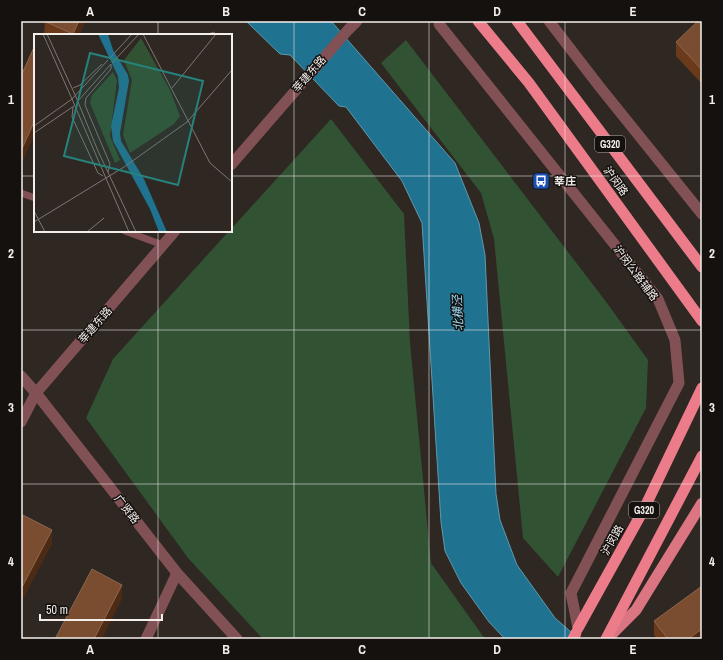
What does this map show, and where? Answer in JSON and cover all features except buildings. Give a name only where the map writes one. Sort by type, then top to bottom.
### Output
[{"type":"highway","name":"沪闵路","points":[[478,21],[529,83],[702,321]]},
{"type":"highway","name":"沪闵路","points":[[517,21],[702,267]]},
{"type":"highway","name":"沪闵路","points":[[576,633],[644,510],[702,388]]},
{"type":"highway","name":"G320","points":[[606,639],[702,456]]},
{"type":"main road","points":[[606,639],[636,610],[702,502]]},
{"type":"street","name":"莘建东路","points":[[232,164],[357,21]]},
{"type":"street","name":"沪闵公路辅路","points":[[439,21],[439,24],[658,299],[675,340],[679,383],[571,593],[576,633]]},
{"type":"street","points":[[549,21],[702,214]]},
{"type":"street","name":"莘建东路","points":[[21,422],[36,393],[174,232]]},
{"type":"street","name":"广贤路","points":[[21,376],[36,393],[177,573],[237,639]]},
{"type":"street","points":[[146,639],[177,573]]},
{"type":"lane","points":[[21,193],[34,198]]},
{"type":"lane","points":[[129,232],[163,245]]},
{"type":"green space","points":[[406,40],[607,303],[648,360],[646,408],[558,577],[523,538],[494,239],[481,193],[381,63]]},
{"type":"green space","points":[[331,119],[404,214],[410,343],[431,563],[485,639],[263,639],[188,558],[86,418],[113,359],[228,232],[232,232],[232,228]]},
{"type":"water","name":"北横泾","points":[[246,21],[331,21],[455,163],[479,223],[485,255],[496,494],[500,520],[517,565],[555,618],[579,639],[505,639],[489,622],[461,583],[445,551],[441,522],[422,223],[402,181],[346,107],[339,106],[290,55],[280,54]]},
{"type":"place","name":"莘庄","points":[[541,181]]}]
